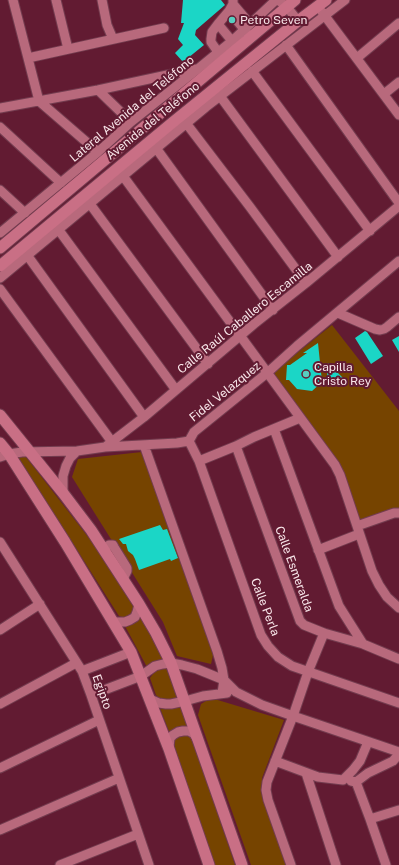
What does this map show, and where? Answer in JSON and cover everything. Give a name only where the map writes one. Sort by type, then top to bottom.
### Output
[{"type":"main road","name":"Avenida del Teléfono","points":[[0,266],[38,239],[203,104],[298,21],[322,3]]},
{"type":"main road","name":"Avenida del Teléfono","points":[[0,248],[5,234],[248,31],[291,4]]},
{"type":"main road","points":[[0,415],[91,530],[156,632],[171,663],[242,865]]},
{"type":"main road","points":[[0,443],[4,456],[65,542],[131,652],[169,749],[209,865]]},
{"type":"street","points":[[13,0],[40,101],[98,152]]},
{"type":"street","points":[[56,0],[68,49]]},
{"type":"street","points":[[102,0],[107,25],[113,39]]},
{"type":"street","points":[[277,0],[291,4],[298,21]]},
{"type":"street","name":"Lateral Avenida del Teléfono","points":[[5,234],[25,213],[98,152],[131,122],[232,41],[248,31],[277,0]]},
{"type":"street","points":[[0,278],[27,255],[38,239],[58,229],[90,204],[186,123],[203,104],[220,96],[344,0]]},
{"type":"street","points":[[322,3],[325,16],[399,115]]},
{"type":"street","points":[[218,52],[211,42],[212,32],[232,5],[248,31]]},
{"type":"street","points":[[357,58],[399,23]]},
{"type":"street","points":[[218,24],[232,41]]},
{"type":"street","points":[[28,58],[164,28]]},
{"type":"street","points":[[286,45],[399,203]]},
{"type":"street","points":[[0,108],[98,90],[199,68]]},
{"type":"street","points":[[252,72],[370,231]]},
{"type":"street","points":[[384,94],[399,82]]},
{"type":"street","points":[[98,90],[131,122]]},
{"type":"street","points":[[220,96],[338,257]]},
{"type":"street","points":[[186,123],[306,283]]},
{"type":"street","points":[[0,127],[61,183]]},
{"type":"street","points":[[156,148],[273,310]]},
{"type":"street","points":[[123,176],[334,465],[342,480],[372,571],[387,597],[399,608]]},
{"type":"street","points":[[0,190],[25,213]]},
{"type":"street","points":[[90,204],[208,364]]},
{"type":"street","name":"Calle Raúl Caballero Escamilla","points":[[108,445],[144,417],[399,206]]},
{"type":"street","points":[[58,229],[176,390]]},
{"type":"street","points":[[27,255],[144,417]]},
{"type":"street","name":"Fidel Velazquez","points":[[4,456],[29,452],[77,451],[108,445],[144,445],[189,441],[194,432],[267,373],[399,261]]},
{"type":"street","points":[[0,289],[108,445]]},
{"type":"street","points":[[338,313],[380,330],[387,327],[399,317]]},
{"type":"street","points":[[199,461],[300,418]]},
{"type":"street","points":[[274,429],[339,606],[363,644]]},
{"type":"street","name":"Calle Perla","points":[[189,441],[199,461],[261,635],[268,646],[278,657],[292,666],[399,703]]},
{"type":"street","points":[[144,445],[217,651],[224,680],[222,694]]},
{"type":"street","name":"Calle Esmeralda","points":[[236,446],[300,621],[304,625],[324,633],[363,644],[399,659]]},
{"type":"street","points":[[63,493],[63,476],[66,466],[70,458],[77,451]]},
{"type":"street","points":[[318,550],[394,513],[399,513]]},
{"type":"street","name":"Egipto","points":[[0,544],[82,671],[149,865]]},
{"type":"street","points":[[0,630],[40,604]]},
{"type":"street","points":[[114,622],[125,622],[135,617],[139,604]]},
{"type":"street","points":[[291,865],[268,800],[266,790],[267,782],[324,633]]},
{"type":"street","points":[[82,671],[131,652]]},
{"type":"street","points":[[0,704],[76,663]]},
{"type":"street","points":[[91,695],[141,676],[155,666],[171,663],[197,669],[224,680],[236,692],[262,705],[399,753],[393,761],[368,773],[356,782],[323,778],[275,761]]},
{"type":"street","points":[[150,699],[166,704],[203,696],[236,692]]},
{"type":"street","points":[[0,768],[99,720]]},
{"type":"street","points":[[169,749],[170,738],[178,732],[189,731],[194,734],[199,742]]},
{"type":"street","points":[[343,780],[360,761],[368,742]]},
{"type":"street","points":[[306,773],[336,865]]},
{"type":"street","points":[[0,830],[119,778]]},
{"type":"street","points":[[356,782],[386,865]]},
{"type":"street","points":[[370,818],[399,810]]},
{"type":"street","points":[[60,865],[138,834]]},
{"type":"shaded area","points":[[332,325],[399,411],[399,508],[362,520],[357,516],[343,475],[275,377],[275,371],[278,368]]},
{"type":"shaded area","points":[[142,452],[214,651],[211,664],[177,656],[163,622],[72,477],[78,459]]},
{"type":"shaded area","points":[[18,457],[26,457],[106,560],[134,608],[133,613],[125,618],[119,616]]},
{"type":"shaded area","points":[[140,615],[165,660],[147,667],[125,626]]},
{"type":"shaded area","points":[[162,668],[169,672],[178,697],[177,700],[173,701],[160,699],[156,695],[150,678],[156,670]]},
{"type":"shaded area","points":[[211,698],[284,720],[262,778],[264,795],[288,865],[251,865],[198,715],[201,704]]},
{"type":"shaded area","points":[[181,706],[190,728],[170,734],[160,708]]},
{"type":"shaded area","points":[[179,735],[188,735],[193,741],[235,865],[214,865],[174,745],[173,741]]},
{"type":"building","points":[[183,0],[221,0],[225,5],[196,30],[195,35],[204,45],[183,62],[175,53],[183,45],[178,39],[184,23],[181,23]]},
{"type":"building","points":[[365,331],[383,356],[371,364],[355,338]]},
{"type":"building","points":[[399,336],[399,352],[392,340]]},
{"type":"building","name":"Capilla Cristo Rey","points":[[318,343],[322,382],[312,391],[297,389],[289,380],[286,380],[287,365],[290,365],[307,353],[303,353]]},
{"type":"building","points":[[328,363],[343,378],[327,385],[327,378]]},
{"type":"building","points":[[160,525],[163,530],[167,529],[178,558],[171,561],[170,559],[139,570],[133,555],[128,551],[126,544],[123,544],[119,539]]},
{"type":"place","name":"Petro Seven","points":[[232,20]]},
{"type":"place","name":"Capilla Cristo Rey","points":[[306,374]]}]
